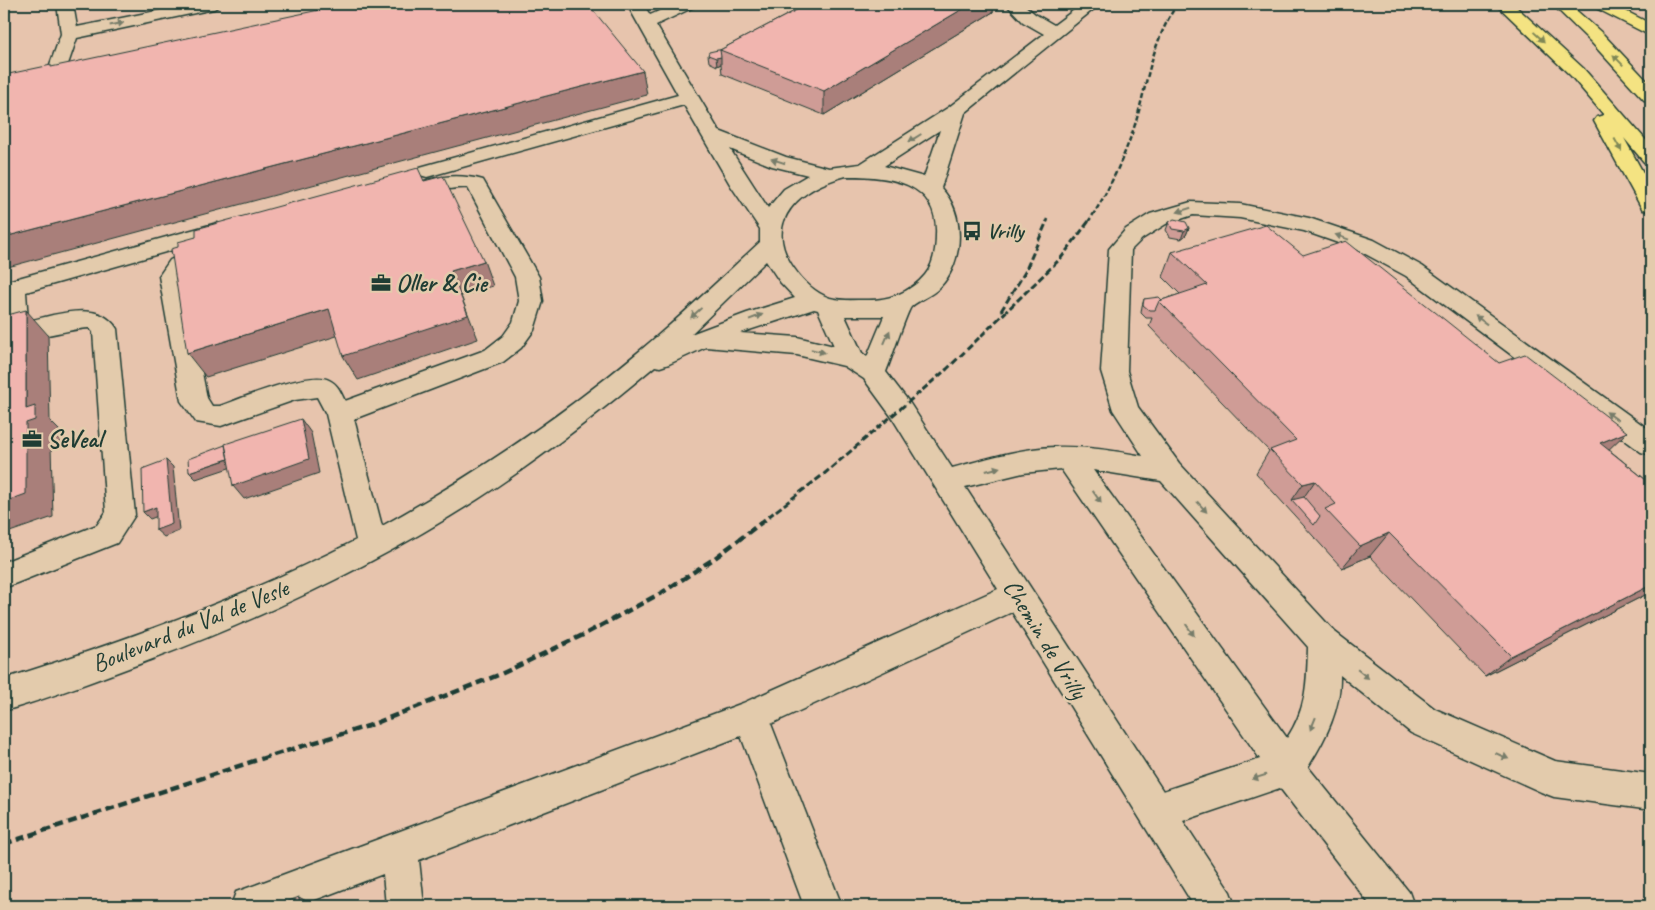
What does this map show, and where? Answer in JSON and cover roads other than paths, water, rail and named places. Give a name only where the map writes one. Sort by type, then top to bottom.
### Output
[{"type":"highway","points":[[1504,4],[1576,72],[1651,158]]},
{"type":"highway","points":[[1560,4],[1597,38],[1651,96]]},
{"type":"highway","points":[[1600,4],[1651,31]]},
{"type":"highway","points":[[1576,72],[1651,205]]},
{"type":"street","points":[[56,70],[70,34],[65,4]]},
{"type":"street","points":[[70,34],[214,4]]},
{"type":"street","points":[[635,4],[771,235],[776,263],[799,289],[821,303],[869,308],[888,307],[928,285],[936,277],[943,264],[947,247],[945,217],[938,198],[930,190],[889,173],[864,170],[825,173],[779,162],[714,136]]},
{"type":"street","points":[[647,23],[688,4]]},
{"type":"street","points":[[1014,4],[1029,18],[1055,33]]},
{"type":"street","points":[[864,170],[956,112],[1092,4]]},
{"type":"street","points":[[39,74],[76,66]]},
{"type":"street","points":[[339,414],[494,356],[512,342],[525,324],[530,301],[527,277],[476,184],[462,180],[445,181],[391,189],[690,97]]},
{"type":"street","points":[[930,190],[956,112]]},
{"type":"street","points":[[771,235],[785,198],[800,185],[825,173]]},
{"type":"street","points":[[1651,445],[1414,271],[1366,245],[1309,225],[1240,211],[1191,208],[1158,219],[1134,234],[1120,249],[1114,371],[1126,410],[1169,471],[1324,642],[1423,721],[1554,780],[1651,792]]},
{"type":"street","points":[[4,575],[107,534],[121,516],[105,329],[94,320],[68,321],[10,334],[9,288],[234,233],[197,252],[178,265],[172,276],[194,401],[205,415],[221,416],[292,391],[320,386],[327,390],[339,414],[372,545]]},
{"type":"street","name":"Boulevard du Val de Vesle","points":[[4,695],[61,677],[205,625],[336,565],[452,501],[537,444],[632,372],[771,235]]},
{"type":"street","points":[[700,338],[796,346],[862,366],[902,301]]},
{"type":"street","name":"Boulevard du Val de Vesle","points":[[632,372],[700,338],[764,314],[821,303]]},
{"type":"street","name":"Chemin de Vrilly","points":[[821,303],[862,366],[900,409],[1216,906]]},
{"type":"street","points":[[946,481],[1002,466],[1036,460],[1069,458],[1169,471]]},
{"type":"street","points":[[1069,458],[1287,768],[1395,906]]},
{"type":"street","points":[[250,906],[751,716],[809,692],[1017,595]]},
{"type":"street","points":[[1155,812],[1287,768],[1314,727],[1324,686],[1324,642]]},
{"type":"street","points":[[751,716],[823,906]]},
{"type":"street","points":[[399,850],[405,906]]},
{"type":"railway","points":[[1088,222],[1123,158],[1137,118],[1157,46],[1177,4]]},
{"type":"railway","points":[[1001,311],[1025,272],[1047,221]]},
{"type":"railway","points":[[768,517],[824,474],[947,369],[1061,258],[1089,221]]},
{"type":"railway","points":[[4,844],[254,761],[368,726],[501,674],[585,634],[663,592],[715,558],[770,516]]},
{"type":"place","name":"Vrilly","points":[[972,231]]},
{"type":"place","name":"Oller & Cie","points":[[381,283]]},
{"type":"place","name":"SeVeal","points":[[32,439]]}]
